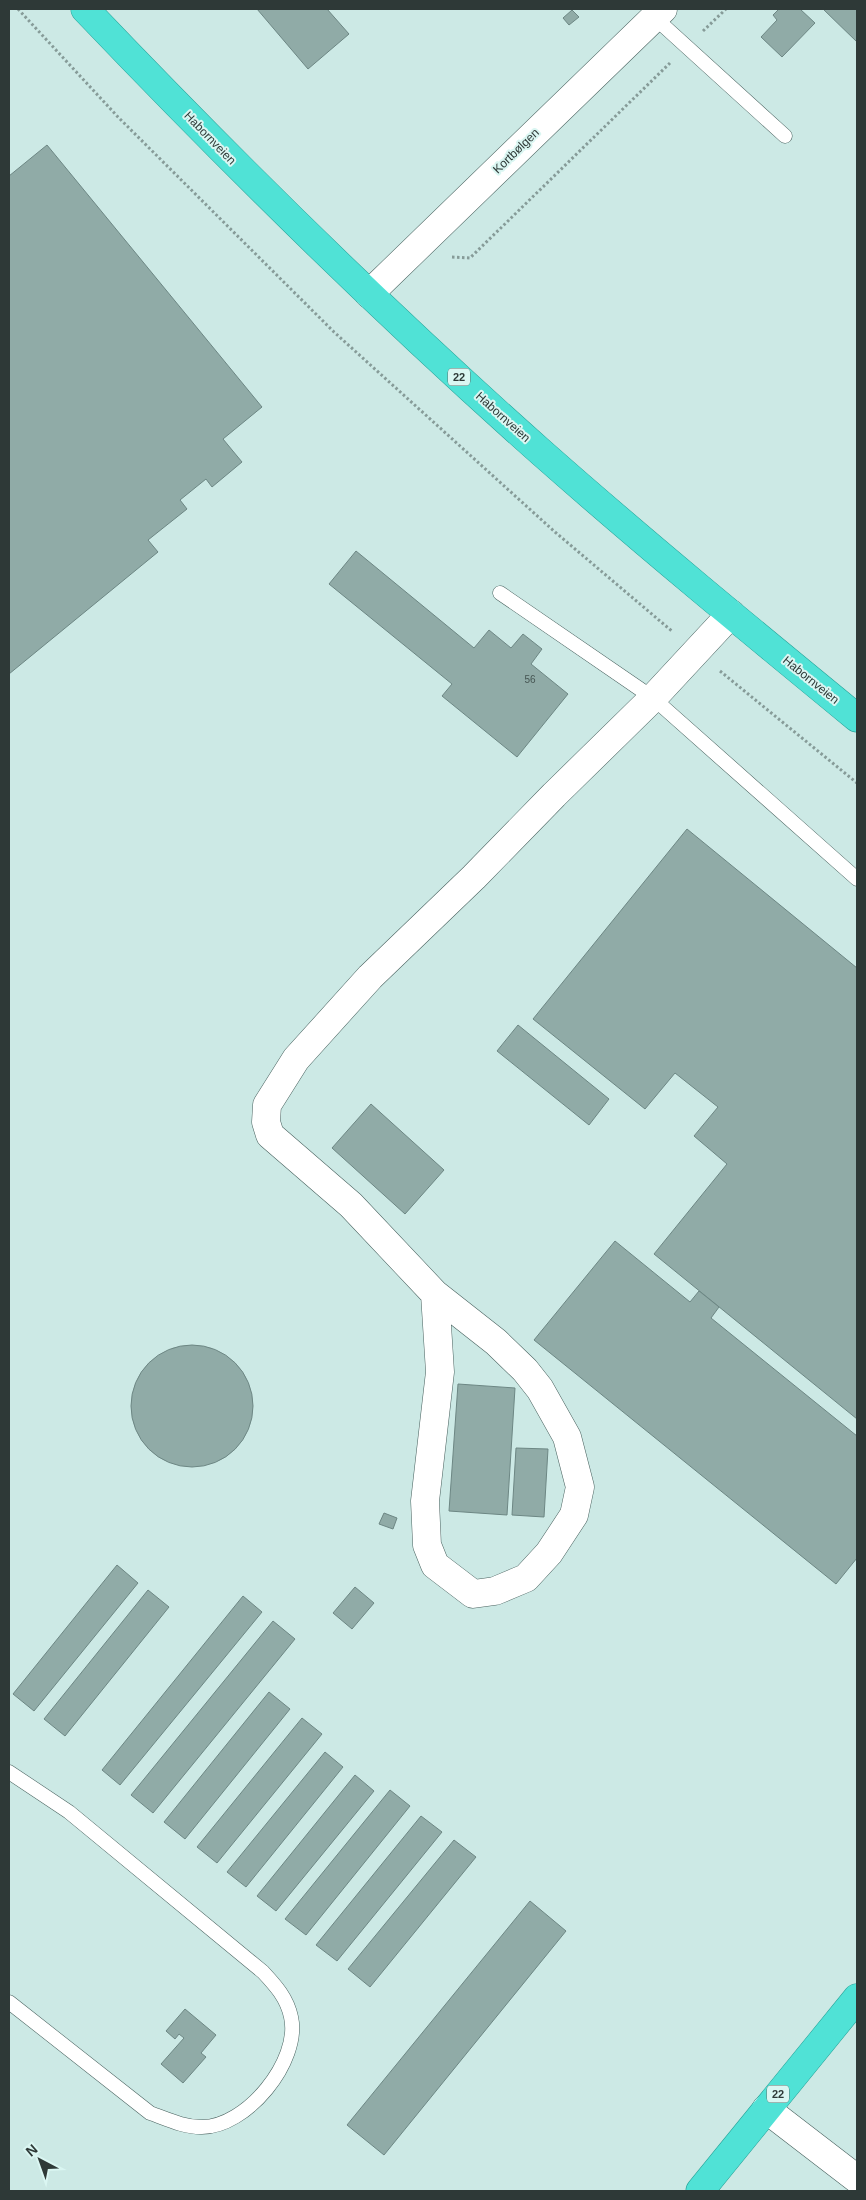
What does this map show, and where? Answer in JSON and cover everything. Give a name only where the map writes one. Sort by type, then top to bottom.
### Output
[{"type":"highway","name":"Habornveien","points":[[85,9],[246,175],[369,294],[543,454],[857,718]]},
{"type":"highway","name":"22","points":[[700,2191],[857,1998]]},
{"type":"street","name":"Kortbølgen","points":[[369,294],[658,13]]},
{"type":"street","points":[[435,1294],[440,1372],[425,1501],[424,1523],[427,1545],[435,1565],[474,1594],[495,1591],[526,1578],[548,1553],[574,1515],[580,1487],[567,1437],[540,1389],[524,1370],[496,1342],[435,1294],[351,1206],[270,1135],[266,1122],[267,1106],[296,1059],[370,976],[474,877],[653,698],[697,653],[731,614]]},
{"type":"street","points":[[766,2109],[857,2179]]},
{"type":"lane","points":[[658,13],[686,47],[786,136]]},
{"type":"lane","points":[[500,593],[653,698],[857,879]]},
{"type":"lane","points":[[9,1772],[69,1812],[264,1972],[283,1995],[292,2018],[291,2042],[285,2060],[272,2083],[248,2109],[226,2122],[202,2127],[177,2123],[150,2112],[9,2002]]},
{"type":"path","points":[[18,9],[118,117],[334,332],[555,532],[697,653],[857,783]]},
{"type":"path","points":[[422,241],[442,257],[470,258],[726,9]]},
{"type":"building","points":[[257,9],[327,9],[349,34],[308,69]]},
{"type":"building","points":[[779,9],[800,9],[815,23],[782,57],[761,37],[777,20],[773,15]]},
{"type":"building","points":[[823,9],[857,9],[857,42]]},
{"type":"building","points":[[572,10],[579,17],[569,25],[563,18]]},
{"type":"building","points":[[47,145],[262,407],[223,439],[242,462],[212,487],[206,479],[180,500],[187,509],[148,540],[158,552],[9,674],[9,176]]},
{"type":"building","points":[[356,551],[474,648],[489,630],[511,648],[523,634],[542,649],[531,664],[568,694],[517,757],[442,696],[452,684],[329,584]]},
{"type":"building","points":[[687,829],[857,968],[857,1419],[654,1254],[727,1164],[694,1136],[718,1107],[675,1073],[645,1109],[533,1019]]},
{"type":"building","points":[[518,1025],[609,1099],[589,1125],[497,1051]]},
{"type":"building","points":[[371,1104],[444,1170],[405,1214],[332,1148]]},
{"type":"building","points":[[615,1241],[690,1302],[699,1291],[719,1307],[711,1318],[857,1436],[857,1558],[836,1584],[534,1340]]},
{"type":"building","points":[[192,1345],[204,1346],[215,1350],[226,1355],[235,1363],[243,1372],[248,1383],[252,1394],[252,1418],[248,1429],[243,1440],[235,1449],[226,1457],[215,1462],[204,1466],[192,1467],[180,1466],[169,1462],[158,1457],[149,1449],[141,1440],[136,1429],[132,1418],[131,1406],[132,1394],[136,1383],[141,1372],[149,1363],[158,1355],[169,1350],[180,1346]]},
{"type":"building","points":[[458,1384],[515,1388],[507,1515],[449,1511]]},
{"type":"building","points":[[516,1448],[548,1449],[544,1517],[512,1515]]},
{"type":"building","points":[[384,1513],[397,1518],[393,1529],[379,1524]]},
{"type":"building","points":[[117,1565],[138,1583],[34,1711],[13,1694]]},
{"type":"building","points":[[355,1587],[374,1603],[352,1629],[333,1613]]},
{"type":"building","points":[[148,1590],[169,1607],[65,1736],[44,1719]]},
{"type":"building","points":[[243,1596],[262,1612],[120,1785],[102,1770]]},
{"type":"building","points":[[273,1621],[295,1639],[153,1813],[131,1795]]},
{"type":"building","points":[[269,1692],[290,1709],[185,1839],[164,1822]]},
{"type":"building","points":[[302,1718],[322,1734],[217,1863],[197,1847]]},
{"type":"building","points":[[325,1752],[343,1767],[246,1887],[227,1872]]},
{"type":"building","points":[[355,1775],[374,1791],[276,1911],[257,1896]]},
{"type":"building","points":[[390,1790],[410,1806],[306,1935],[285,1919]]},
{"type":"building","points":[[421,1816],[442,1832],[337,1961],[316,1945]]},
{"type":"building","points":[[454,1840],[476,1857],[370,1987],[348,1969]]},
{"type":"building","points":[[530,1901],[566,1931],[384,2155],[347,2125]]},
{"type":"building","points":[[185,2009],[216,2035],[201,2053],[206,2057],[183,2083],[161,2064],[184,2038],[179,2034],[175,2039],[166,2031]]}]
